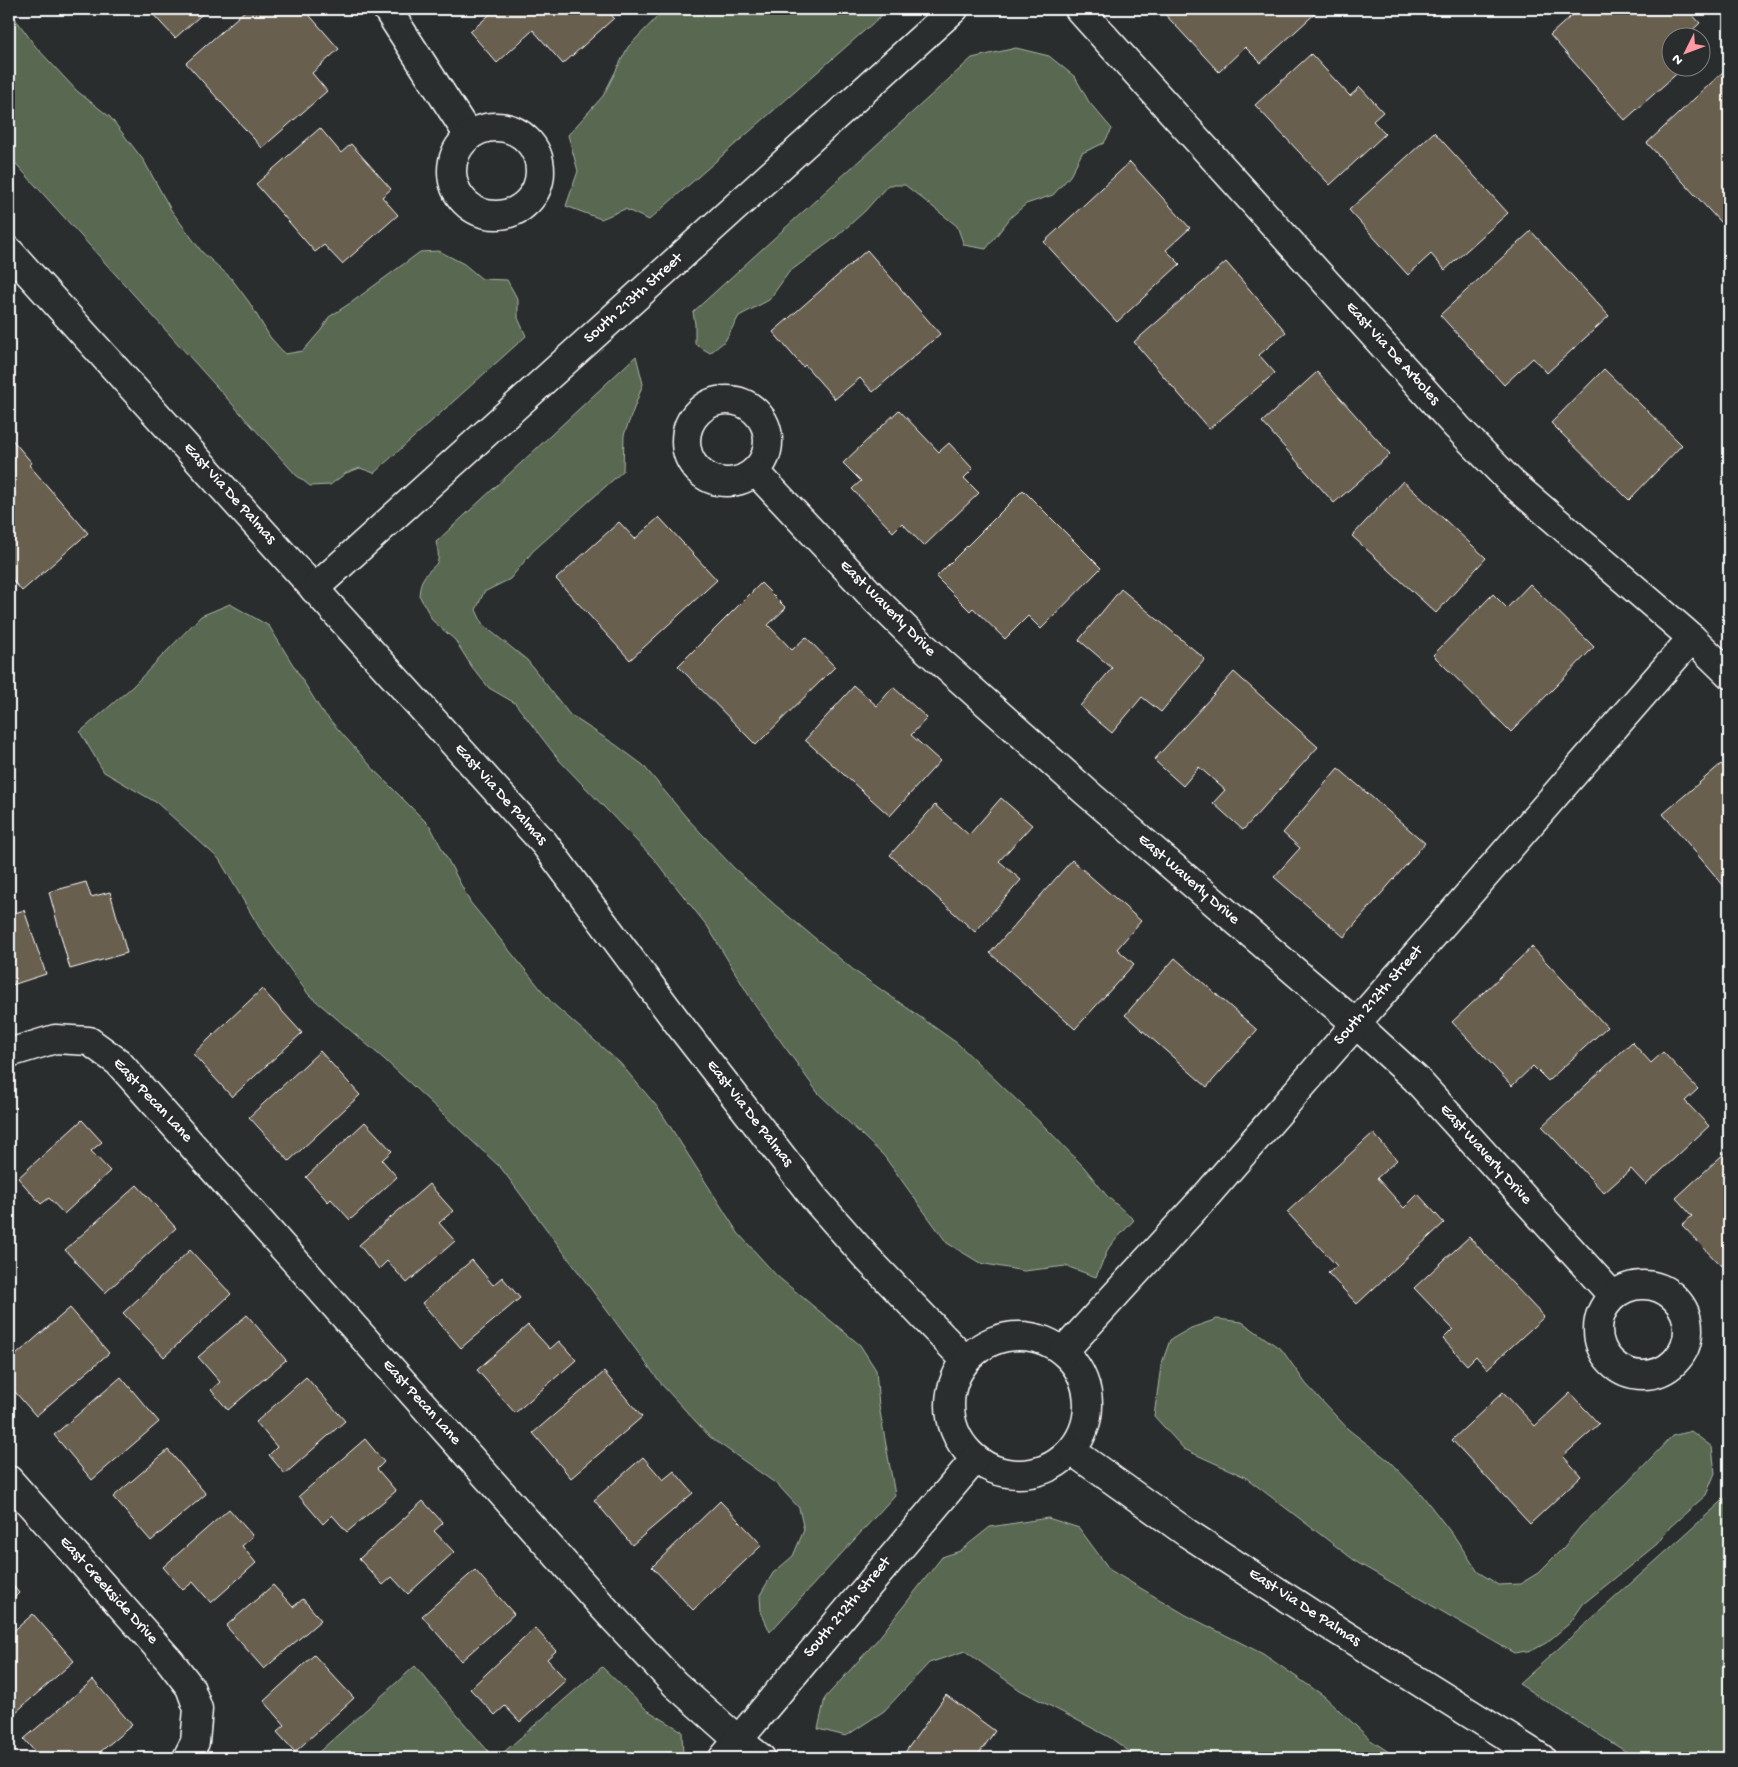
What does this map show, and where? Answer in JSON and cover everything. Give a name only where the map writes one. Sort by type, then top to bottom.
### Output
[{"type":"street","points":[[387,9],[469,136]]},
{"type":"street","name":"South 213th Street","points":[[314,589],[954,9]]},
{"type":"street","name":"East Via De Arboles","points":[[1079,9],[1511,482],[1692,638],[1729,674]]},
{"type":"street","name":"East Via De Palmas","points":[[9,251],[544,843],[681,1027],[815,1199],[867,1258],[965,1360]]},
{"type":"street","name":"East Waverly Drive","points":[[755,471],[876,600],[924,648],[1086,792],[1355,1023],[1416,1079],[1613,1296]]},
{"type":"street","name":"South 212th Street","points":[[1064,1352],[1205,1197],[1692,638]]},
{"type":"street","name":"East Pecan Lane","points":[[9,1054],[55,1039],[89,1042],[118,1062],[603,1607],[675,1684],[730,1749],[761,1758]]},
{"type":"street","points":[[1024,1335],[1045,1340],[1064,1352],[1076,1365],[1084,1382],[1088,1400],[1087,1418],[1082,1436],[1072,1451],[1055,1465],[1035,1473],[1013,1474],[992,1470],[975,1459],[959,1441],[950,1421],[949,1399],[954,1378],[965,1360],[981,1346],[1002,1337],[1024,1335]]},
{"type":"street","name":"East Via De Palmas","points":[[1072,1451],[1195,1538],[1324,1622],[1541,1758]]},
{"type":"street","name":"South 212th Street","points":[[730,1749],[975,1459]]},
{"type":"street","name":"East Creekside Drive","points":[[9,1480],[170,1661],[190,1687],[198,1709],[195,1742],[187,1758]]},
{"type":"green space","points":[[665,9],[889,9],[649,220],[625,209],[601,219],[566,206],[578,171],[568,135],[603,96],[628,47]]},
{"type":"green space","points":[[9,10],[36,47],[77,91],[110,117],[144,161],[171,210],[202,252],[231,278],[249,302],[270,337],[285,354],[303,351],[322,329],[329,317],[420,252],[439,251],[464,264],[482,279],[507,280],[518,300],[518,318],[526,336],[374,473],[360,468],[346,473],[330,485],[310,486],[296,475],[9,156]]},
{"type":"green space","points":[[1016,48],[1049,56],[1075,77],[1089,102],[1112,129],[1104,143],[1082,153],[1070,176],[1053,195],[1026,204],[1011,217],[986,249],[964,245],[957,226],[905,185],[888,185],[865,211],[835,238],[789,272],[769,300],[739,316],[725,341],[710,353],[695,344],[693,312],[972,58]]},
{"type":"green space","points":[[636,356],[643,384],[624,435],[623,471],[533,551],[510,579],[484,592],[476,610],[483,625],[527,660],[570,715],[643,765],[686,817],[734,868],[775,905],[856,972],[957,1043],[1047,1129],[1084,1167],[1107,1196],[1134,1220],[1109,1247],[1096,1277],[1066,1266],[1024,1271],[980,1263],[947,1243],[884,1156],[818,1093],[754,1004],[708,927],[654,859],[559,760],[515,703],[489,688],[472,667],[455,640],[433,621],[419,595],[422,581],[438,561],[436,542]]},
{"type":"green space","points":[[230,604],[269,626],[321,710],[377,773],[430,826],[470,902],[552,1003],[620,1063],[659,1109],[738,1233],[777,1276],[860,1345],[876,1370],[879,1406],[895,1495],[770,1632],[761,1612],[760,1595],[773,1573],[793,1556],[804,1530],[799,1508],[778,1485],[710,1437],[663,1386],[501,1168],[384,1059],[309,995],[259,927],[219,859],[157,803],[104,772],[80,732],[132,687],[201,616]]},
{"type":"green space","points":[[1217,1319],[1242,1322],[1282,1350],[1306,1384],[1349,1430],[1388,1460],[1422,1495],[1456,1539],[1478,1572],[1499,1585],[1520,1584],[1538,1573],[1564,1547],[1581,1526],[1627,1483],[1672,1436],[1691,1431],[1712,1447],[1715,1473],[1706,1495],[1670,1527],[1657,1544],[1583,1604],[1570,1623],[1546,1643],[1533,1650],[1514,1653],[1358,1563],[1245,1477],[1184,1449],[1154,1416],[1161,1366],[1170,1340],[1191,1328]]},
{"type":"green space","points":[[1729,1495],[1729,1758],[1636,1758],[1519,1684]]},
{"type":"green space","points":[[1048,1518],[1079,1528],[1110,1570],[1186,1615],[1263,1654],[1324,1696],[1372,1741],[1398,1758],[1138,1758],[1111,1738],[1020,1690],[965,1651],[929,1663],[884,1711],[846,1736],[818,1729],[825,1698],[878,1639],[942,1557],[960,1551],[990,1527]]},
{"type":"green space","points":[[415,1666],[494,1758],[312,1758]]},
{"type":"green space","points":[[602,1667],[647,1710],[682,1731],[683,1758],[497,1758]]},
{"type":"building","points":[[148,9],[208,9],[175,38]]},
{"type":"building","points":[[247,9],[304,9],[339,49],[312,73],[327,91],[262,148],[186,63]]},
{"type":"building","points":[[496,9],[606,9],[614,18],[563,64],[533,30],[497,63],[470,32]]},
{"type":"building","points":[[1160,9],[1320,9],[1261,63],[1245,47],[1219,72]]},
{"type":"building","points":[[1579,9],[1687,9],[1700,23],[1695,28],[1660,28],[1660,78],[1672,78],[1625,120],[1550,35]]},
{"type":"building","points":[[1311,54],[1350,96],[1360,87],[1383,112],[1373,121],[1385,134],[1330,185],[1255,105]]},
{"type":"building","points":[[1726,69],[1729,73],[1729,215],[1721,223],[1647,143]]},
{"type":"building","points":[[320,128],[341,153],[351,144],[391,189],[382,197],[398,215],[342,264],[324,245],[315,252],[256,184]]},
{"type":"building","points":[[1434,132],[1508,213],[1445,270],[1431,254],[1408,275],[1349,210]]},
{"type":"building","points":[[1130,162],[1190,228],[1166,250],[1180,264],[1117,322],[1044,242]]},
{"type":"building","points":[[1531,231],[1609,316],[1547,373],[1533,358],[1504,385],[1440,315]]},
{"type":"building","points":[[867,250],[940,334],[873,392],[860,378],[835,399],[805,365],[803,367],[773,332]]},
{"type":"building","points":[[1226,262],[1286,332],[1259,355],[1275,373],[1209,429],[1134,342]]},
{"type":"building","points":[[1604,369],[1682,445],[1629,500],[1551,423]]},
{"type":"building","points":[[1317,372],[1390,454],[1334,503],[1262,422]]},
{"type":"building","points":[[899,410],[939,452],[949,443],[973,469],[964,478],[979,493],[924,546],[902,523],[893,532],[852,489],[861,481],[843,463]]},
{"type":"building","points":[[9,436],[32,463],[29,465],[88,533],[22,591],[9,576]]},
{"type":"building","points":[[1403,481],[1486,558],[1436,613],[1352,536]]},
{"type":"building","points":[[1023,490],[1101,568],[1041,629],[1028,616],[1005,639],[973,608],[970,611],[936,577]]},
{"type":"building","points":[[659,517],[717,580],[630,660],[556,579],[619,522],[635,539]]},
{"type":"building","points":[[761,583],[786,608],[768,625],[792,650],[806,637],[835,667],[756,745],[678,666]]},
{"type":"building","points":[[1530,584],[1594,647],[1511,732],[1433,655],[1493,594],[1507,608]]},
{"type":"building","points":[[1121,589],[1205,659],[1161,712],[1142,697],[1112,733],[1080,706],[1112,668],[1079,640]]},
{"type":"building","points":[[1234,672],[1318,747],[1243,830],[1213,803],[1225,790],[1199,767],[1183,786],[1154,760]]},
{"type":"building","points":[[854,686],[877,706],[893,687],[927,718],[911,735],[940,761],[890,816],[805,740]]},
{"type":"building","points":[[1721,764],[1729,773],[1729,892],[1663,814]]},
{"type":"building","points":[[1338,768],[1425,843],[1344,937],[1274,877],[1300,848],[1283,833]]},
{"type":"building","points":[[1001,798],[1032,825],[999,861],[1021,880],[975,932],[890,855],[935,805],[969,835]]},
{"type":"building","points":[[1072,860],[1141,921],[1117,949],[1134,964],[1075,1029],[990,953]]},
{"type":"building","points":[[86,882],[91,897],[110,892],[127,953],[70,969],[49,892]]},
{"type":"building","points":[[24,910],[46,974],[9,986],[9,915]]},
{"type":"building","points":[[1532,947],[1607,1027],[1548,1081],[1533,1066],[1512,1086],[1452,1022]]},
{"type":"building","points":[[1175,958],[1257,1030],[1207,1087],[1125,1015]]},
{"type":"building","points":[[262,989],[302,1033],[232,1097],[193,1054]]},
{"type":"building","points":[[1632,1042],[1651,1063],[1663,1052],[1698,1089],[1685,1101],[1709,1126],[1646,1185],[1631,1169],[1604,1193],[1542,1126]]},
{"type":"building","points":[[320,1051],[360,1095],[289,1161],[249,1117]]},
{"type":"building","points":[[82,1120],[102,1142],[91,1151],[110,1171],[64,1214],[49,1198],[41,1204],[18,1178]]},
{"type":"building","points":[[365,1122],[392,1151],[382,1160],[397,1177],[350,1220],[331,1199],[328,1202],[306,1177]]},
{"type":"building","points":[[1373,1133],[1397,1160],[1377,1178],[1404,1208],[1418,1194],[1444,1223],[1357,1304],[1328,1273],[1337,1266],[1287,1212]]},
{"type":"building","points":[[1729,1149],[1729,1258],[1721,1266],[1682,1225],[1692,1216],[1676,1198]]},
{"type":"building","points":[[429,1184],[453,1211],[439,1223],[455,1241],[407,1283],[387,1261],[379,1269],[359,1245]]},
{"type":"building","points":[[137,1185],[176,1228],[105,1293],[65,1250]]},
{"type":"building","points":[[1469,1237],[1544,1317],[1487,1369],[1476,1356],[1467,1365],[1443,1339],[1453,1329],[1414,1288]]},
{"type":"building","points":[[190,1250],[231,1294],[164,1357],[123,1313]]},
{"type":"building","points":[[472,1260],[493,1285],[502,1277],[520,1298],[461,1348],[422,1303]]},
{"type":"building","points":[[70,1308],[109,1353],[36,1416],[9,1385],[9,1361]]},
{"type":"building","points":[[247,1315],[286,1360],[228,1410],[211,1390],[220,1382],[198,1357]]},
{"type":"building","points":[[528,1325],[550,1349],[559,1341],[576,1360],[515,1413],[477,1370]]},
{"type":"building","points":[[604,1372],[642,1417],[571,1478],[533,1433]]},
{"type":"building","points":[[121,1377],[159,1422],[92,1480],[54,1435]]},
{"type":"building","points":[[306,1377],[345,1421],[285,1474],[269,1455],[277,1447],[256,1422]]},
{"type":"building","points":[[1503,1392],[1535,1426],[1570,1393],[1599,1424],[1563,1456],[1581,1476],[1530,1524],[1452,1440]]},
{"type":"building","points":[[365,1439],[384,1462],[377,1469],[396,1491],[347,1532],[332,1515],[323,1524],[299,1496]]},
{"type":"building","points":[[168,1450],[206,1494],[151,1541],[113,1497]]},
{"type":"building","points":[[643,1457],[663,1480],[674,1471],[693,1493],[632,1545],[594,1500]]},
{"type":"building","points":[[423,1501],[443,1523],[434,1531],[454,1552],[408,1594],[392,1577],[383,1585],[359,1559]]},
{"type":"building","points":[[720,1501],[762,1545],[693,1610],[652,1567]]},
{"type":"building","points":[[229,1509],[253,1536],[242,1546],[256,1563],[211,1603],[193,1582],[183,1590],[163,1567]]},
{"type":"building","points":[[475,1570],[514,1614],[461,1661],[422,1616]]},
{"type":"building","points":[[9,1581],[19,1593],[9,1603]]},
{"type":"building","points":[[273,1585],[293,1607],[303,1599],[321,1620],[264,1669],[226,1626]]},
{"type":"building","points":[[33,1614],[74,1661],[16,1712],[9,1703],[9,1635]]},
{"type":"building","points":[[535,1628],[556,1651],[547,1659],[566,1680],[520,1722],[505,1706],[495,1715],[470,1689]]},
{"type":"building","points":[[314,1655],[354,1698],[295,1752],[277,1732],[285,1725],[264,1701]]},
{"type":"building","points":[[93,1680],[132,1725],[93,1758],[40,1758],[24,1739]]},
{"type":"building","points":[[946,1695],[995,1731],[976,1758],[901,1758]]}]
